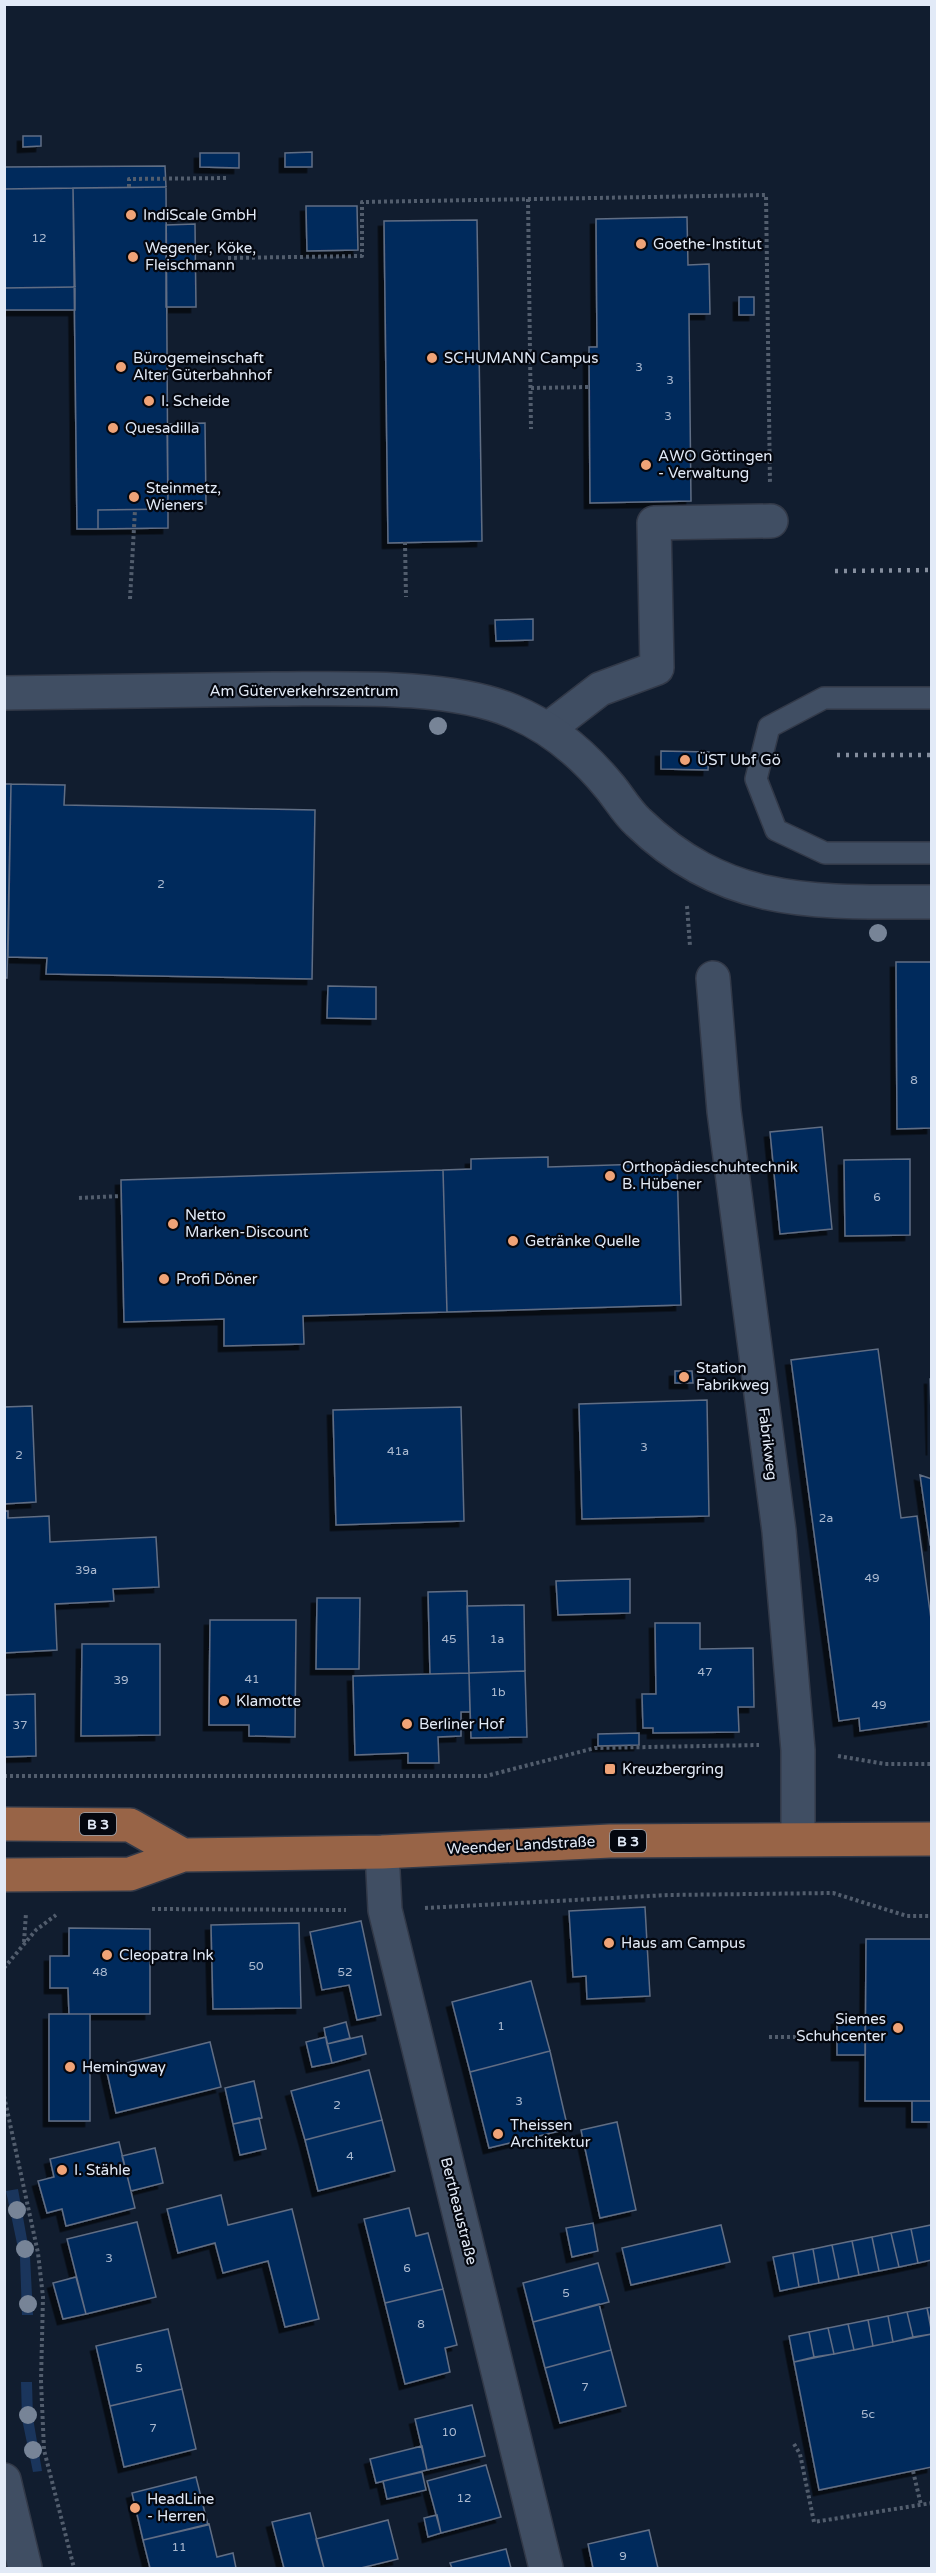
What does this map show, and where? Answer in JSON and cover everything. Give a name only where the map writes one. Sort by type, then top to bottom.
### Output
[{"type":"main road","name":"B 3","points":[[4,1824],[130,1825],[183,1855]]},
{"type":"main road","name":"Weender Landstraße","points":[[4,1875],[130,1874],[183,1855],[382,1852],[599,1841],[932,1839]]},
{"type":"street","points":[[548,729],[600,689],[657,668],[654,523],[771,521]]},
{"type":"street","name":"Am Güterverkehrszentrum","points":[[4,693],[345,688],[409,692],[477,700],[512,711],[548,729],[583,757],[636,821],[669,849],[701,871],[751,889],[788,897],[848,902],[932,902]]},
{"type":"street","name":"Fabrikweg","points":[[713,978],[724,1111],[779,1531],[798,1750],[798,1839]]},
{"type":"street","name":"Bertheaustraße","points":[[382,1852],[385,1910],[546,2568]]},
{"type":"street","points":[[5,2486],[25,2568]]},
{"type":"lane","points":[[932,698],[824,699],[769,727],[756,779],[776,830],[825,853],[932,853]]},
{"type":"path","points":[[129,188],[129,179],[228,178]]},
{"type":"path","points":[[228,258],[363,256],[362,202],[766,195],[771,521]]},
{"type":"path","points":[[528,199],[531,429]]},
{"type":"path","points":[[531,388],[589,387]]},
{"type":"path","points":[[130,599],[135,510]]},
{"type":"path","points":[[405,542],[406,597]]},
{"type":"path","points":[[701,871],[686,897],[690,949],[713,978]]},
{"type":"path","points":[[79,1198],[121,1197]]},
{"type":"path","points":[[4,1776],[486,1776],[595,1748],[771,1744],[885,1764],[932,1764]]},
{"type":"path","points":[[149,1909],[385,1910],[668,1895],[833,1893],[907,1917],[932,1916]]},
{"type":"path","points":[[5,1964],[36,1930],[51,1917],[65,1911]]},
{"type":"path","points":[[769,2037],[865,2037]]},
{"type":"path","points":[[4,2096],[38,2253],[43,2296],[40,2381],[44,2450],[74,2568]]},
{"type":"path","points":[[794,2444],[800,2454],[814,2522],[932,2503]]},
{"type":"path","points":[[913,2471],[921,2505]]},
{"type":"shaded area","points":[[18,2189],[30,2256],[33,2315],[22,2315],[20,2258],[6,2191]]},
{"type":"shaded area","points":[[21,2382],[32,2382],[33,2418],[42,2471],[33,2472],[22,2419]]},
{"type":"building","points":[[23,136],[41,136],[41,146],[23,147]]},
{"type":"building","points":[[312,152],[312,167],[285,167],[285,153]]},
{"type":"building","points":[[200,153],[239,153],[239,168],[200,167]]},
{"type":"building","points":[[165,166],[166,187],[4,189],[4,167]]},
{"type":"building","name":"Bürogemeinschaft Alter Güterbahnhof","points":[[166,187],[168,509],[98,510],[98,529],[77,529],[73,188]]},
{"type":"building","points":[[73,188],[75,287],[4,288],[4,189]]},
{"type":"building","points":[[306,206],[357,206],[358,250],[307,251]]},
{"type":"building","points":[[687,217],[688,265],[709,264],[710,314],[689,314],[691,501],[590,503],[589,347],[597,347],[596,219]]},
{"type":"building","name":"SCHUMANN Campus","points":[[477,220],[482,541],[388,543],[384,221]]},
{"type":"building","points":[[195,224],[196,307],[166,307],[166,225]]},
{"type":"building","points":[[75,287],[75,310],[4,310],[4,288]]},
{"type":"building","points":[[739,297],[754,297],[754,315],[739,315]]},
{"type":"building","points":[[205,423],[206,504],[168,505],[167,424]]},
{"type":"building","points":[[168,509],[168,528],[98,529],[98,510]]},
{"type":"building","points":[[533,619],[533,640],[496,641],[495,620]]},
{"type":"building","name":"ÜST Ubf Gö","points":[[661,751],[709,752],[708,770],[661,769]]},
{"type":"building","points":[[4,784],[11,784],[7,978],[4,978]]},
{"type":"building","points":[[11,784],[65,785],[64,805],[315,810],[312,979],[46,974],[47,958],[8,957]]},
{"type":"building","points":[[896,962],[931,962],[932,1128],[897,1129]]},
{"type":"building","points":[[328,986],[376,987],[376,1019],[327,1018]]},
{"type":"building","points":[[822,1127],[832,1229],[780,1234],[770,1132]]},
{"type":"building","points":[[548,1157],[548,1167],[677,1163],[681,1305],[447,1312],[443,1170],[471,1169],[471,1159]]},
{"type":"building","points":[[910,1159],[910,1235],[845,1236],[844,1160]]},
{"type":"building","points":[[443,1170],[447,1312],[303,1316],[304,1344],[224,1346],[224,1319],[124,1322],[121,1180]]},
{"type":"building","points":[[878,1349],[901,1518],[917,1516],[932,1626],[932,1721],[860,1731],[859,1718],[839,1721],[791,1360]]},
{"type":"building","name":"Station Fabrikweg","points":[[675,1371],[692,1371],[693,1383],[675,1383]]},
{"type":"building","points":[[930,1379],[932,1379],[932,1450]]},
{"type":"building","points":[[707,1400],[709,1516],[582,1519],[579,1404]]},
{"type":"building","points":[[32,1406],[36,1502],[4,1504],[4,1407]]},
{"type":"building","points":[[461,1407],[464,1521],[336,1525],[333,1410]]},
{"type":"building","points":[[920,1475],[932,1479],[932,1545],[930,1545]]},
{"type":"building","points":[[4,1511],[8,1511],[8,1518],[49,1516],[50,1542],[156,1537],[159,1587],[113,1589],[114,1601],[55,1604],[57,1650],[4,1653]]},
{"type":"building","points":[[630,1579],[630,1613],[558,1615],[556,1581]]},
{"type":"building","points":[[467,1591],[469,1673],[430,1674],[428,1592]]},
{"type":"building","points":[[317,1598],[360,1598],[359,1669],[316,1669]]},
{"type":"building","points":[[524,1605],[525,1671],[469,1673],[467,1606]]},
{"type":"building","points":[[210,1620],[296,1620],[295,1737],[249,1736],[249,1725],[209,1725]]},
{"type":"building","points":[[655,1623],[700,1623],[700,1649],[753,1648],[754,1707],[738,1707],[739,1732],[653,1733],[653,1728],[643,1728],[642,1694],[656,1694]]},
{"type":"building","points":[[82,1644],[160,1644],[160,1735],[81,1736]]},
{"type":"building","points":[[525,1671],[527,1737],[471,1738],[469,1673]]},
{"type":"building","name":"Berliner Hof","points":[[469,1673],[470,1712],[461,1712],[461,1736],[438,1737],[439,1763],[408,1763],[408,1753],[355,1755],[353,1676]]},
{"type":"building","points":[[35,1694],[36,1756],[4,1757],[4,1695]]},
{"type":"building","points":[[639,1733],[639,1745],[598,1746],[598,1734]]},
{"type":"building","name":"Haus am Campus","points":[[645,1907],[650,1996],[587,1999],[586,1976],[573,1977],[569,1911]]},
{"type":"building","points":[[361,1921],[381,2015],[357,2020],[349,1985],[322,1990],[310,1932]]},
{"type":"building","points":[[299,1923],[301,2008],[213,2009],[211,1925]]},
{"type":"building","points":[[69,1928],[150,1929],[150,2014],[69,2014],[68,1988],[50,1988],[50,1956],[69,1956]]},
{"type":"building","name":"Siemes Schuhcenter","points":[[866,1939],[932,1939],[932,2101],[865,2101]]},
{"type":"building","points":[[531,1981],[550,2051],[470,2072],[452,2002]]},
{"type":"building","name":"Hemingway","points":[[49,2014],[90,2014],[90,2121],[49,2121]]},
{"type":"building","points":[[837,2019],[865,2019],[865,2055],[837,2055]]},
{"type":"building","points":[[346,2022],[350,2038],[327,2044],[324,2028]]},
{"type":"building","points":[[362,2036],[366,2054],[332,2063],[327,2044]]},
{"type":"building","points":[[326,2037],[332,2063],[312,2067],[306,2042]]},
{"type":"building","points":[[210,2042],[221,2087],[116,2113],[106,2068]]},
{"type":"building","points":[[550,2051],[568,2129],[489,2148],[470,2072]]},
{"type":"building","points":[[369,2070],[382,2120],[305,2140],[291,2091]]},
{"type":"building","points":[[254,2081],[262,2118],[233,2124],[225,2088]]},
{"type":"building","points":[[912,2101],[932,2101],[932,2122],[912,2122]]},
{"type":"building","points":[[259,2118],[266,2149],[240,2155],[233,2124]]},
{"type":"building","points":[[382,2120],[395,2171],[318,2191],[305,2140]]},
{"type":"building","points":[[617,2122],[636,2210],[600,2218],[581,2130]]},
{"type":"building","points":[[119,2142],[135,2208],[66,2226],[62,2209],[47,2213],[38,2181],[54,2177],[50,2159]]},
{"type":"building","points":[[155,2148],[163,2183],[131,2191],[122,2156]]},
{"type":"building","points":[[221,2195],[228,2225],[292,2209],[319,2319],[285,2327],[268,2261],[223,2273],[215,2243],[178,2253],[167,2209]]},
{"type":"building","points":[[409,2208],[416,2236],[428,2233],[443,2289],[385,2303],[364,2219]]},
{"type":"building","points":[[137,2222],[156,2297],[86,2314],[67,2239]]},
{"type":"building","points":[[593,2223],[598,2251],[572,2257],[566,2228]]},
{"type":"building","points":[[721,2225],[730,2262],[631,2285],[622,2248]]},
{"type":"building","points":[[931,2225],[932,2260],[918,2263],[911,2229]]},
{"type":"building","points":[[911,2229],[918,2263],[899,2267],[891,2233]]},
{"type":"building","points":[[891,2233],[899,2267],[879,2271],[872,2237]]},
{"type":"building","points":[[872,2237],[879,2271],[859,2275],[852,2241]]},
{"type":"building","points":[[852,2241],[859,2275],[839,2279],[832,2245]]},
{"type":"building","points":[[832,2245],[839,2279],[819,2283],[813,2249]]},
{"type":"building","points":[[813,2249],[819,2283],[799,2287],[793,2253]]},
{"type":"building","points":[[793,2253],[799,2287],[780,2291],[773,2257]]},
{"type":"building","points":[[598,2263],[609,2302],[533,2322],[523,2283]]},
{"type":"building","points":[[76,2277],[86,2314],[63,2319],[53,2283]]},
{"type":"building","points":[[443,2289],[457,2345],[445,2348],[450,2372],[405,2384],[385,2303]]},
{"type":"building","points":[[599,2304],[611,2350],[545,2368],[533,2322]]},
{"type":"building","points":[[932,2307],[932,2329],[927,2308]]},
{"type":"building","points":[[927,2308],[932,2334],[913,2337],[907,2312]]},
{"type":"building","points":[[907,2312],[913,2337],[893,2342],[888,2316]]},
{"type":"building","points":[[888,2316],[893,2342],[873,2346],[868,2320]]},
{"type":"building","points":[[868,2320],[873,2346],[854,2350],[848,2324]]},
{"type":"building","points":[[848,2324],[854,2350],[834,2354],[828,2328]]},
{"type":"building","points":[[828,2328],[834,2354],[814,2357],[809,2332]]},
{"type":"building","points":[[168,2329],[182,2389],[110,2406],[96,2346]]},
{"type":"building","points":[[809,2332],[814,2357],[794,2362],[789,2336]]},
{"type":"building","points":[[932,2334],[932,2467],[819,2490],[794,2362]]},
{"type":"building","points":[[611,2350],[626,2406],[560,2423],[545,2368]]},
{"type":"building","points":[[182,2389],[196,2449],[124,2467],[110,2406]]},
{"type":"building","points":[[472,2405],[485,2456],[427,2470],[415,2419]]},
{"type":"building","points":[[422,2446],[427,2470],[376,2483],[370,2459]]},
{"type":"building","points":[[486,2465],[501,2517],[441,2533],[427,2481]]},
{"type":"building","points":[[422,2472],[426,2490],[387,2499],[383,2481]]},
{"type":"building","points":[[196,2477],[208,2525],[143,2540],[132,2493]]},
{"type":"building","points":[[310,2513],[324,2568],[284,2568],[272,2522]]},
{"type":"building","points":[[437,2515],[441,2533],[428,2537],[424,2518]]},
{"type":"building","points":[[388,2520],[398,2559],[361,2568],[324,2568],[316,2539]]},
{"type":"building","points":[[209,2524],[217,2557],[233,2553],[236,2568],[150,2568],[143,2540]]},
{"type":"building","points":[[649,2530],[658,2568],[593,2568],[588,2544]]},
{"type":"building","points":[[506,2549],[511,2568],[452,2568],[450,2563]]},
{"type":"railway","points":[[835,571],[932,570]]},
{"type":"railway","points":[[837,755],[932,755]]},
{"type":"place","name":"IndiScale GmbH","points":[[131,215]]},
{"type":"place","name":"Goethe-Institut","points":[[641,244]]},
{"type":"place","name":"Wegener, Köke, Fleischmann","points":[[133,257]]},
{"type":"place","name":"SCHUMANN Campus","points":[[432,358]]},
{"type":"place","name":"Bürogemeinschaft Alter Güterbahnhof","points":[[121,367]]},
{"type":"place","name":"I. Scheide","points":[[149,401]]},
{"type":"place","name":"Quesadilla","points":[[113,428]]},
{"type":"place","name":"AWO Göttingen - Verwaltung","points":[[646,465]]},
{"type":"place","name":"Steinmetz, Wieners","points":[[134,497]]},
{"type":"place","name":"ÜST Ubf Gö","points":[[685,760]]},
{"type":"place","name":"Orthopädieschuhtechnik B. Hübener","points":[[610,1176]]},
{"type":"place","name":"Netto Marken-Discount","points":[[173,1224]]},
{"type":"place","name":"Getränke Quelle","points":[[513,1241]]},
{"type":"place","name":"Profi Döner","points":[[164,1279]]},
{"type":"place","name":"Station Fabrikweg","points":[[684,1377]]},
{"type":"place","name":"Klamotte","points":[[224,1701]]},
{"type":"place","name":"Berliner Hof","points":[[407,1724]]},
{"type":"place","name":"Kreuzbergring","points":[[610,1769]]},
{"type":"place","name":"Haus am Campus","points":[[609,1943]]},
{"type":"place","name":"Cleopatra Ink","points":[[107,1955]]},
{"type":"place","name":"Siemes Schuhcenter","points":[[898,2028]]},
{"type":"place","name":"Hemingway","points":[[70,2067]]},
{"type":"place","name":"Theissen Architektur","points":[[498,2134]]},
{"type":"place","name":"I. Stähle","points":[[62,2170]]},
{"type":"place","name":"HeadLine - Herren","points":[[135,2508]]}]
